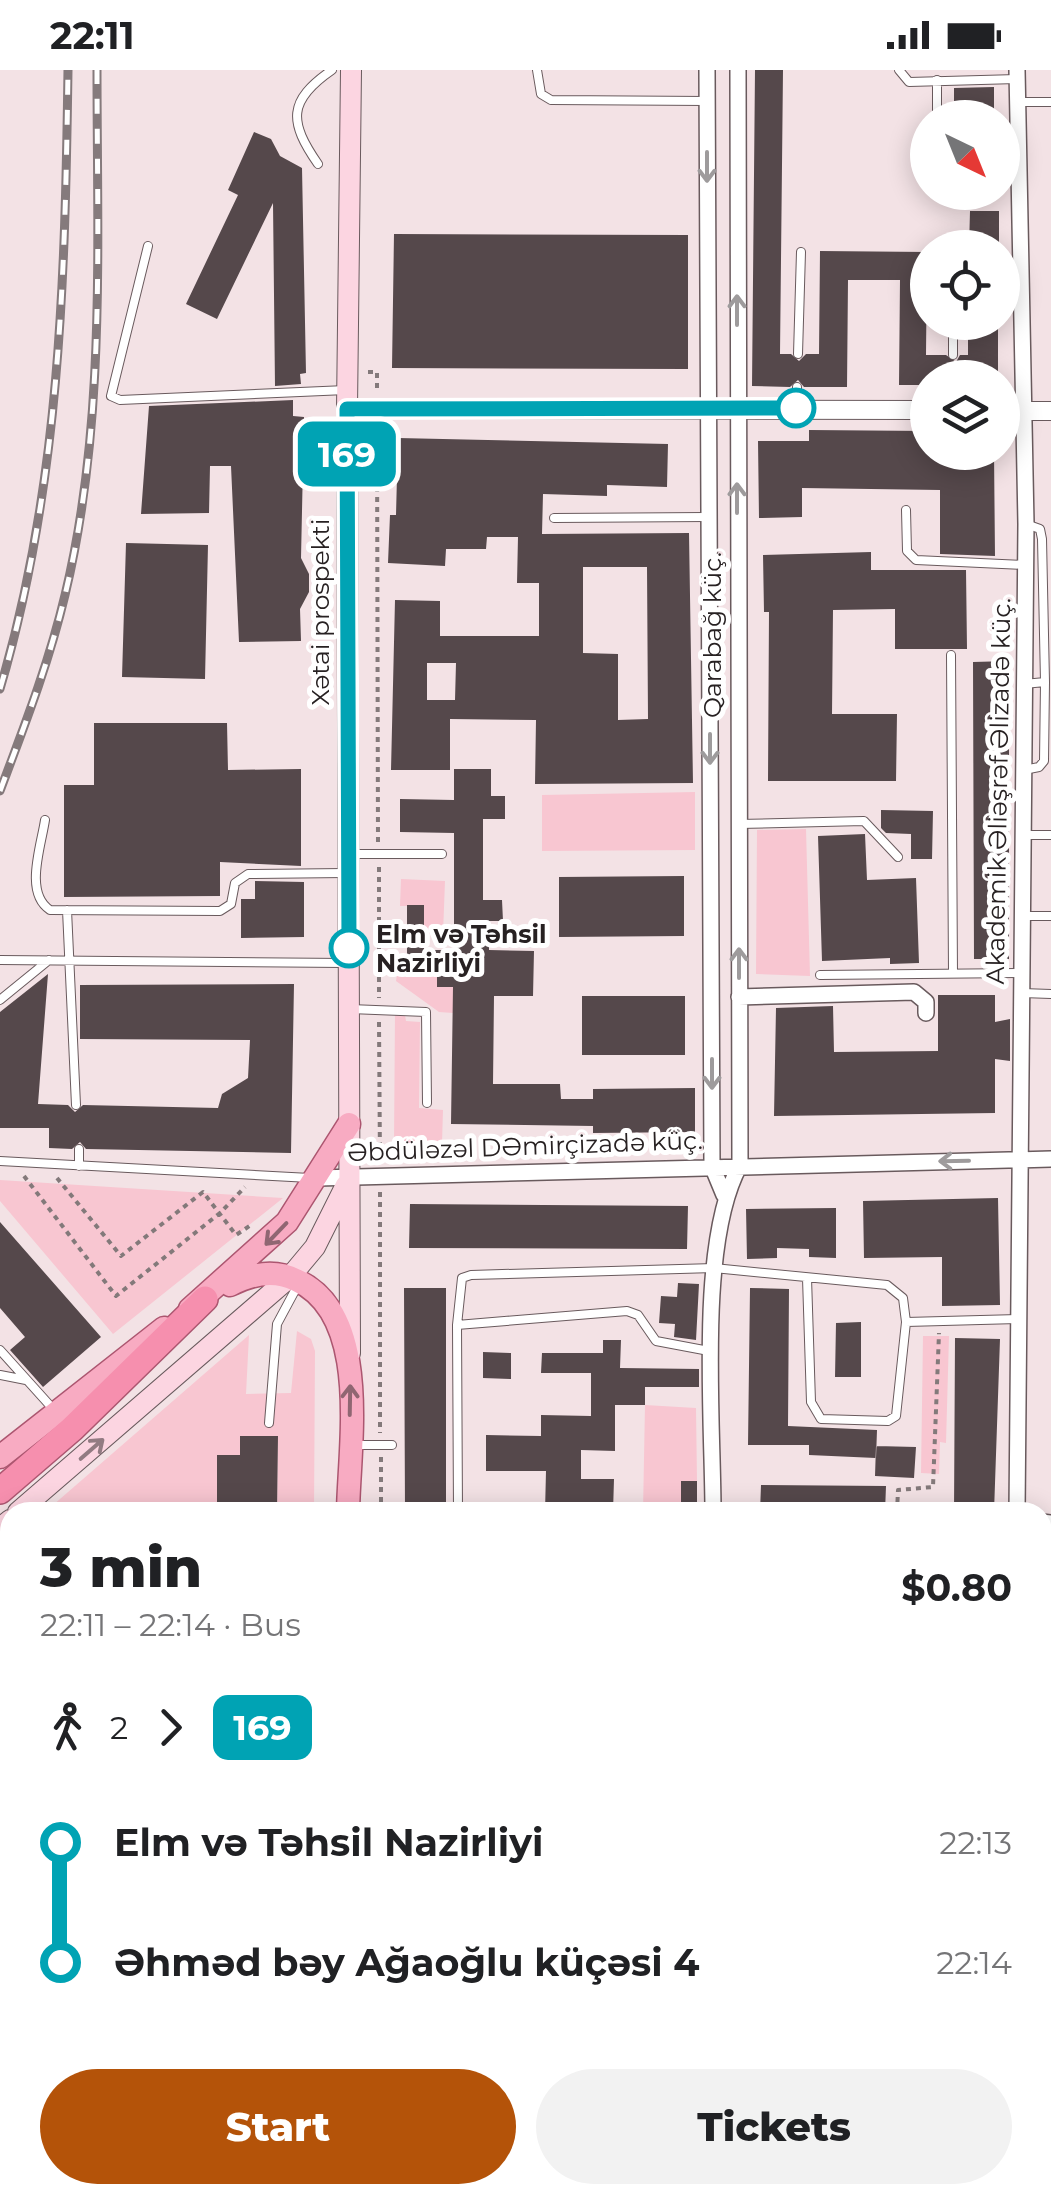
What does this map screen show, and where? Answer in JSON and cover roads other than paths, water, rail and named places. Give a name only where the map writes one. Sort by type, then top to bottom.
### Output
[{"type":"highway","points":[[0,1491],[63,1420],[205,1299]]},
{"type":"main road","name":"Xətai prospekti","points":[[348,1502],[347,390],[351,70]]},
{"type":"main road","points":[[205,1299],[287,1222],[349,1124]]},
{"type":"main road","points":[[30,1502],[295,1279],[316,1247],[350,1176]]},
{"type":"main road","points":[[205,1299],[256,1274],[295,1279],[333,1312],[350,1356]]},
{"type":"main road","points":[[0,1457],[63,1420]]},
{"type":"street","name":"Qarabağ küç.","points":[[707,70],[712,1166],[724,1195]]},
{"type":"street","name":"Qarabağ küç.","points":[[713,1502],[714,1268],[724,1195],[740,1165],[738,70]]},
{"type":"street","name":"Akademik Əliəşrəf Əlizadə küç.","points":[[1017,74],[1018,100]]},
{"type":"street","name":"Akademik Əliəşrəf Əlizadə küç.","points":[[1017,1502],[1026,565],[1020,190]]},
{"type":"street","points":[[347,390],[377,410],[910,410]]},
{"type":"street","points":[[1020,411],[1051,411]]},
{"type":"street","points":[[709,552],[737,552]]},
{"type":"street","points":[[709,639],[738,640]]},
{"type":"street","points":[[739,997],[914,992],[926,1002],[926,1012]]},
{"type":"street","name":"Əbdüləzəl DƏmirçizadə küç.","points":[[318,1178],[1051,1160]]},
{"type":"lane","points":[[318,164],[297,131],[296,110],[305,88],[332,70]]},
{"type":"lane","points":[[537,70],[540,94],[551,100],[707,101]]},
{"type":"lane","points":[[900,70],[909,82],[1017,74]]},
{"type":"lane","points":[[937,80],[937,100]]},
{"type":"lane","points":[[1020,102],[1051,102]]},
{"type":"lane","points":[[148,246],[111,396],[120,400],[347,390]]},
{"type":"lane","points":[[798,354],[801,252]]},
{"type":"lane","points":[[953,340],[953,356]]},
{"type":"lane","points":[[796,408],[797,387]]},
{"type":"lane","points":[[906,510],[907,551],[916,560],[1026,565]]},
{"type":"lane","points":[[554,518],[707,518]]},
{"type":"lane","points":[[1024,770],[1039,767],[1044,761],[1045,682],[1042,539],[1040,530],[1026,524]]},
{"type":"lane","points":[[952,655],[952,973]]},
{"type":"lane","points":[[1024,684],[1045,682]]},
{"type":"lane","points":[[45,820],[35,890],[40,903],[50,910],[220,911],[231,904],[235,883],[248,874],[349,864],[378,854],[442,854]]},
{"type":"lane","points":[[738,824],[864,821],[898,857]]},
{"type":"lane","points":[[1023,835],[1051,836]]},
{"type":"lane","points":[[68,910],[76,1105]]},
{"type":"lane","points":[[1022,916],[1051,916]]},
{"type":"lane","points":[[0,960],[350,963]]},
{"type":"lane","points":[[0,1000],[49,960]]},
{"type":"lane","points":[[820,976],[1022,973]]},
{"type":"lane","points":[[1022,993],[1051,994]]},
{"type":"lane","points":[[350,1010],[426,1012],[427,1102]]},
{"type":"lane","points":[[78,1149],[79,1166]]},
{"type":"lane","name":"Əbdüləzəl DƏmirçizadə küç.","points":[[0,1161],[318,1178]]},
{"type":"lane","points":[[458,1502],[457,1324],[458,1286],[462,1278],[714,1268],[887,1285],[903,1298],[906,1322],[900,1408],[888,1421],[821,1419],[811,1402],[807,1278]]},
{"type":"lane","points":[[269,1423],[277,1324],[295,1279]]},
{"type":"lane","points":[[457,1324],[627,1310],[638,1315],[656,1340],[714,1351]]},
{"type":"lane","points":[[906,1322],[939,1318],[1019,1319]]},
{"type":"lane","points":[[0,1350],[63,1420]]},
{"type":"lane","points":[[0,1375],[26,1380]]},
{"type":"lane","points":[[349,1445],[392,1445]]},
{"type":"railway","points":[[0,689],[36,536],[47,459],[61,305],[68,70]]},
{"type":"railway","points":[[0,791],[59,620],[87,466],[98,268],[97,70]]},
{"type":"place","name":"Elm və Təhsil Nazirliyi","points":[[349,948]]}]
